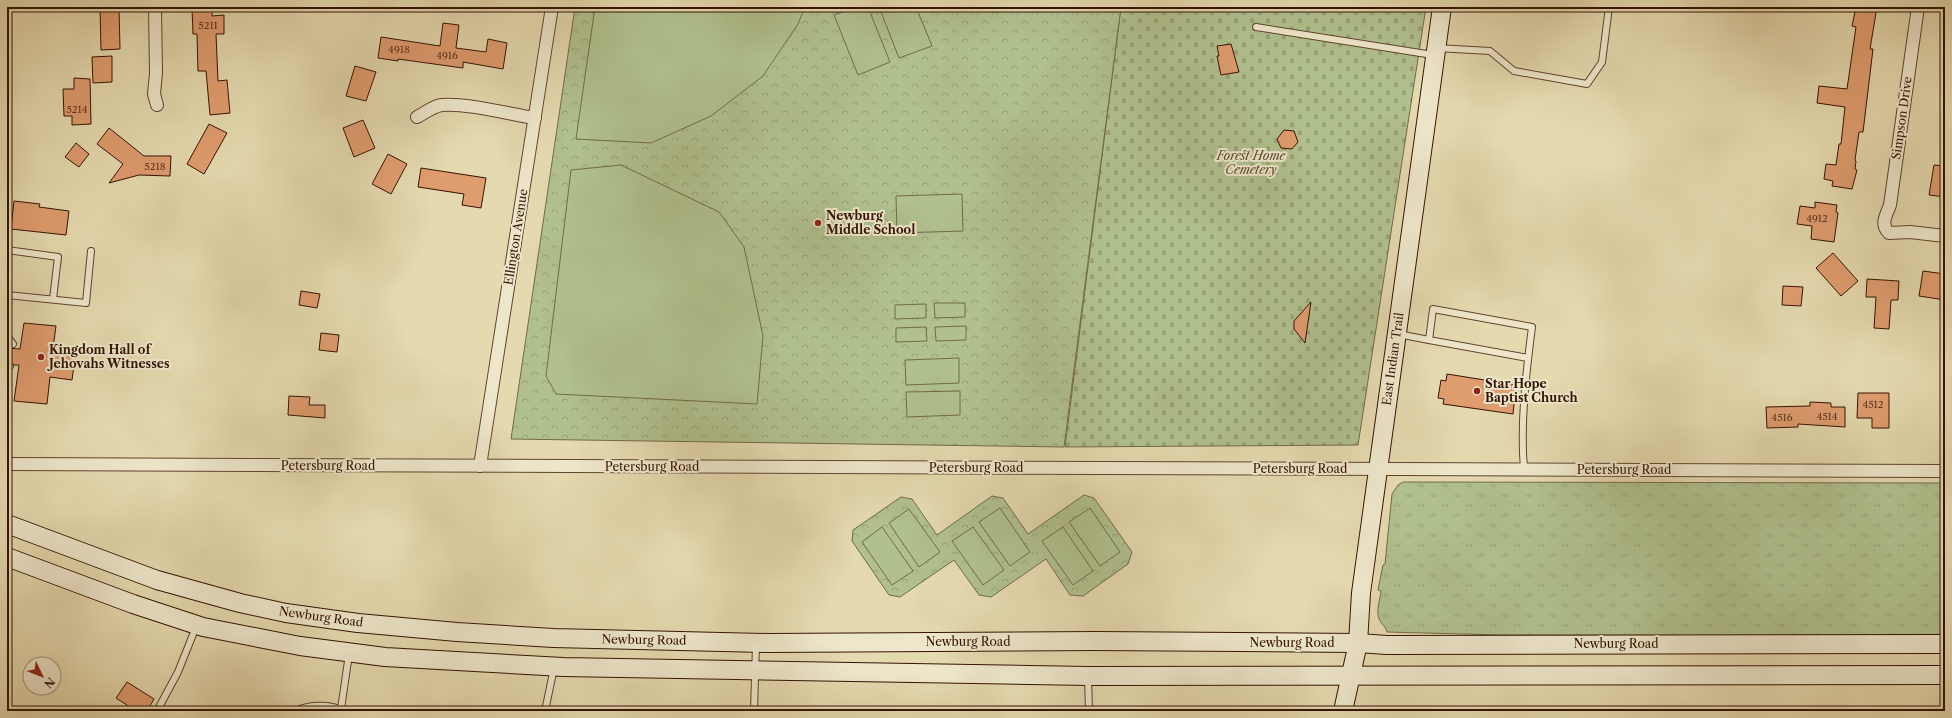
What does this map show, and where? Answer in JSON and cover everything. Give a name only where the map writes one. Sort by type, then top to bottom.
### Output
[{"type":"main road","name":"East Indian Trail","points":[[1343,711],[1352,677],[1358,644],[1361,593],[1442,7]]},
{"type":"main road","name":"Newburg Road","points":[[7,524],[156,580],[196,592],[286,613],[358,623],[457,632],[553,638],[756,643],[1104,642],[1387,645],[1945,644]]},
{"type":"main road","points":[[7,557],[133,604],[197,625],[300,646],[385,657],[554,667],[756,669],[1088,676],[1352,677],[1945,674]]},
{"type":"street","points":[[155,7],[156,72],[154,94],[157,105]]},
{"type":"street","name":"Ellington Avenue","points":[[480,466],[552,7]]},
{"type":"street","name":"Simpson Drive","points":[[1918,7],[1890,205],[1883,222],[1885,228],[1890,233],[1910,232],[1945,236]]},
{"type":"street","points":[[417,117],[442,105],[535,118]]},
{"type":"street","name":"Petersburg Road","points":[[7,464],[1945,471]]},
{"type":"lane","points":[[1256,27],[1435,52],[1490,51],[1514,71],[1586,84],[1602,62],[1609,7]]},
{"type":"lane","points":[[7,250],[58,257],[53,298]]},
{"type":"lane","points":[[7,295],[53,298],[86,303],[91,251]]},
{"type":"lane","points":[[1430,340],[1433,309],[1532,328],[1528,358],[1522,444],[1524,469]]},
{"type":"lane","points":[[1397,334],[1528,358]]},
{"type":"lane","points":[[7,336],[13,344]]},
{"type":"lane","points":[[157,711],[178,672],[197,625]]},
{"type":"lane","points":[[754,711],[756,643]]},
{"type":"lane","points":[[295,711],[311,705],[343,710],[349,652]]},
{"type":"lane","points":[[546,711],[554,667]]},
{"type":"lane","points":[[1088,676],[1089,711]]},
{"type":"green space","name":"Newburg Middle School","points":[[575,7],[1121,7],[1064,447],[511,439]]},
{"type":"green space","points":[[595,7],[805,7],[798,24],[763,76],[711,116],[651,143],[576,139]]},
{"type":"green space","points":[[856,7],[868,7],[890,62],[858,75],[834,15]]},
{"type":"green space","points":[[879,7],[916,7],[932,46],[899,58]]},
{"type":"green space","name":"Forest Home Cemetery","points":[[1121,7],[1426,7],[1358,445],[1065,447]]},
{"type":"green space","points":[[621,165],[719,212],[744,247],[763,336],[757,404],[556,394],[546,376],[571,170]]},
{"type":"green space","points":[[962,194],[963,231],[897,233],[896,196]]},
{"type":"green space","points":[[934,303],[965,303],[965,317],[935,318]]},
{"type":"green space","points":[[926,304],[926,318],[895,319],[895,305]]},
{"type":"green space","points":[[966,326],[966,340],[936,341],[935,327]]},
{"type":"green space","points":[[926,327],[927,341],[896,342],[896,328]]},
{"type":"green space","points":[[959,358],[959,383],[906,385],[905,360]]},
{"type":"green space","points":[[960,391],[960,415],[907,417],[906,392]]},
{"type":"green space","points":[[1403,482],[1945,483],[1945,636],[1501,635],[1387,632],[1378,616],[1381,591],[1378,590],[1383,565],[1385,564],[1392,494],[1398,485]]},
{"type":"green space","points":[[1084,495],[1094,498],[1132,552],[1128,564],[1083,596],[1070,595],[1046,559],[991,597],[979,595],[954,560],[900,597],[889,595],[852,541],[853,530],[901,497],[912,499],[937,535],[992,496],[1003,498],[1028,534]]},
{"type":"green space","points":[[1000,508],[1030,552],[1010,566],[979,522]]},
{"type":"green space","points":[[1090,508],[1120,552],[1100,566],[1069,522]]},
{"type":"green space","points":[[909,509],[940,552],[919,567],[889,523]]},
{"type":"green space","points":[[882,527],[913,571],[892,585],[862,542]]},
{"type":"green space","points":[[973,527],[1004,570],[983,585],[952,541]]},
{"type":"green space","points":[[1063,527],[1093,571],[1073,585],[1042,541]]},
{"type":"building","points":[[100,7],[119,7],[120,49],[101,50]]},
{"type":"building","points":[[1856,7],[1877,7],[1870,49],[1873,49],[1863,132],[1859,132],[1855,160],[1855,169],[1857,170],[1852,189],[1832,186],[1833,181],[1824,179],[1826,164],[1836,165],[1839,144],[1841,144],[1845,107],[1817,103],[1819,86],[1847,89],[1856,27],[1852,26]]},
{"type":"building","points":[[192,8],[212,8],[212,16],[224,15],[224,34],[216,34],[218,81],[227,80],[230,113],[210,115],[206,71],[198,71],[197,34],[193,34]]},
{"type":"building","points":[[443,23],[459,25],[456,48],[486,52],[488,39],[507,43],[503,69],[463,62],[463,68],[398,59],[398,61],[378,58],[381,37],[440,46]]},
{"type":"building","points":[[1231,44],[1239,72],[1221,75],[1217,56],[1219,56],[1217,46]]},
{"type":"building","points":[[112,56],[112,82],[93,83],[92,57]]},
{"type":"building","points":[[355,66],[376,72],[366,101],[346,96]]},
{"type":"building","points":[[74,78],[90,79],[91,124],[72,125],[72,116],[64,116],[63,89],[74,89]]},
{"type":"building","points":[[363,120],[375,148],[354,157],[343,128]]},
{"type":"building","points":[[209,124],[227,133],[204,174],[187,164]]},
{"type":"building","points":[[109,128],[144,156],[171,156],[170,176],[139,175],[109,183],[123,164],[97,144]]},
{"type":"building","points":[[1284,130],[1294,131],[1298,142],[1292,149],[1281,148],[1277,139]]},
{"type":"building","points":[[76,143],[89,154],[79,167],[65,157]]},
{"type":"building","points":[[388,154],[407,164],[391,194],[372,184]]},
{"type":"building","points":[[1934,165],[1945,166],[1945,197],[1929,195]]},
{"type":"building","points":[[421,168],[486,178],[481,208],[462,205],[464,194],[418,187]]},
{"type":"building","points":[[14,201],[40,204],[39,207],[69,211],[66,235],[11,229]]},
{"type":"building","points":[[1815,202],[1837,205],[1836,212],[1838,213],[1834,242],[1811,239],[1812,226],[1797,224],[1800,206],[1815,208]]},
{"type":"building","points":[[1833,253],[1858,281],[1841,296],[1816,268]]},
{"type":"building","points":[[1923,271],[1945,274],[1945,300],[1919,296]]},
{"type":"building","points":[[1867,279],[1899,281],[1898,300],[1891,300],[1889,329],[1874,328],[1876,297],[1866,297]]},
{"type":"building","points":[[1783,286],[1803,287],[1801,306],[1782,305]]},
{"type":"building","points":[[301,291],[320,294],[317,308],[299,305]]},
{"type":"building","points":[[1311,302],[1305,343],[1294,329],[1294,321]]},
{"type":"building","name":"Kingdom Hall of Jehovahs Witnesses","points":[[24,323],[56,326],[53,348],[76,350],[72,380],[50,377],[47,404],[14,401],[19,365],[14,365],[11,362],[7,363],[7,348],[20,349]]},
{"type":"building","points":[[321,333],[339,335],[337,352],[319,350]]},
{"type":"building","name":"Star Hope Baptist Church","points":[[1447,374],[1516,385],[1513,414],[1443,404],[1444,399],[1438,398],[1441,380],[1446,381]]},
{"type":"building","points":[[1858,393],[1889,393],[1889,428],[1872,428],[1872,418],[1857,418]]},
{"type":"building","points":[[289,396],[310,397],[309,405],[325,405],[325,418],[288,415]]},
{"type":"building","points":[[1810,402],[1831,403],[1831,407],[1845,407],[1845,427],[1798,424],[1798,427],[1767,428],[1766,407],[1810,406]]},
{"type":"building","points":[[127,682],[154,699],[147,711],[136,711],[116,698]]},
{"type":"place","name":"Newburg Middle School","points":[[818,223]]},
{"type":"place","name":"Kingdom Hall of Jehovahs Witnesses","points":[[41,357]]},
{"type":"place","name":"Star Hope Baptist Church","points":[[1477,391]]}]
